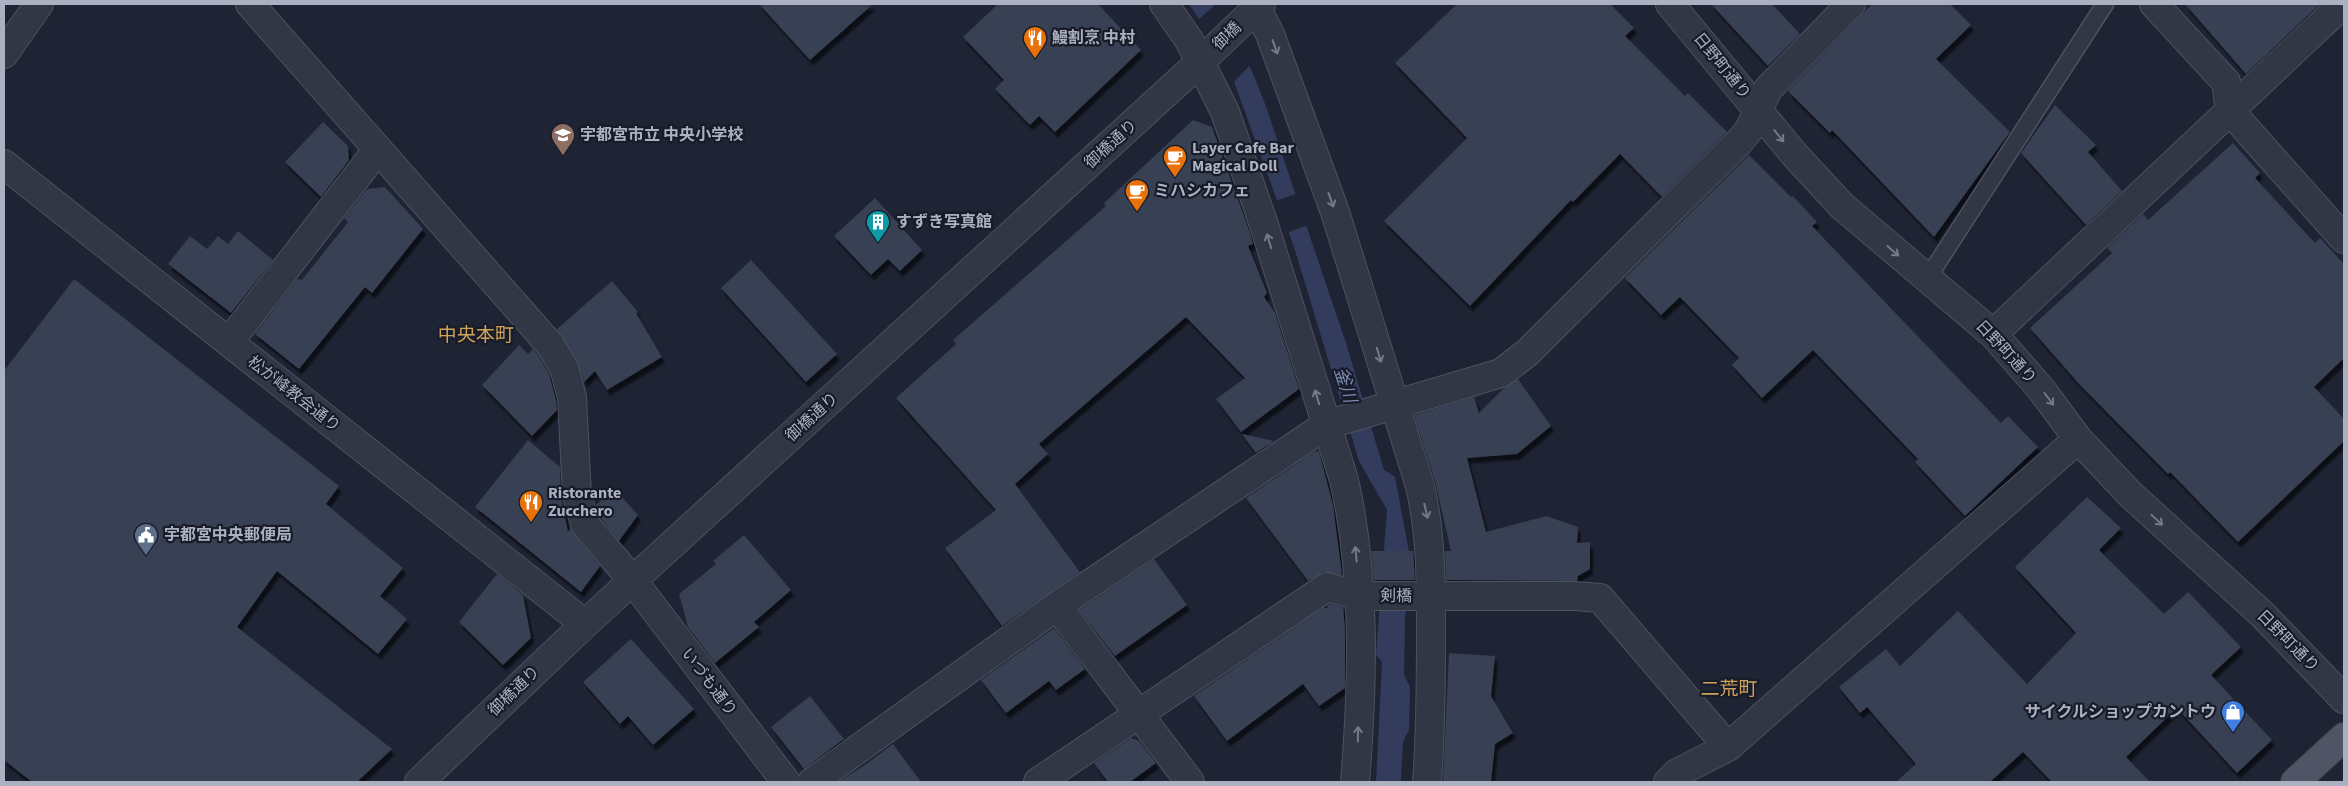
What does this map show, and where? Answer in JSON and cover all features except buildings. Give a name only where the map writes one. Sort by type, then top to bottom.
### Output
[{"type":"main road","points":[[2295,782],[2344,738]]},
{"type":"street","points":[[4,54],[39,4]]},
{"type":"street","name":"いづも通り","points":[[250,4],[551,346],[564,368],[572,397],[577,496],[584,524],[632,581],[786,782]]},
{"type":"street","points":[[1164,4],[1204,58],[1225,112],[1264,225],[1351,511],[1370,596],[1355,782]]},
{"type":"street","name":"日野町通り","points":[[1670,4],[1757,109],[1842,206],[1993,334],[2041,388],[2078,439],[2130,494],[2263,615],[2344,699]]},
{"type":"street","points":[[812,782],[1057,606],[1326,426],[1501,373],[1527,353],[1739,142],[1749,130],[1757,109],[1768,89],[1851,4]]},
{"type":"street","points":[[2154,4],[2226,82],[2230,111],[2344,239]]},
{"type":"street","points":[[1993,334],[2342,4]]},
{"type":"street","points":[[1252,12],[1270,34],[1335,212],[1420,486],[1428,519],[1431,550],[1421,596],[1432,724],[1427,782]]},
{"type":"street","name":"御橋","points":[[1204,58],[1252,12]]},
{"type":"street","name":"御橋通り","points":[[418,782],[585,624],[1204,58]]},
{"type":"street","points":[[229,342],[378,149]]},
{"type":"street","name":"松が峰教会通り","points":[[4,164],[585,624]]},
{"type":"street","points":[[1668,782],[1677,773],[1728,747],[2078,439]]},
{"type":"street","name":"剣橋","points":[[1038,782],[1138,713],[1327,588],[1370,596],[1575,596],[1600,598],[1728,747]]},
{"type":"street","points":[[1057,606],[1190,782]]},
{"type":"lane","points":[[1927,278],[2105,4]]},
{"type":"water","name":"釜川","points":[[1189,4],[1214,4],[1237,35],[1264,101],[1346,343],[1384,470],[1395,477],[1413,573],[1405,617],[1404,675],[1410,687],[1409,730],[1403,742],[1401,782],[1376,782],[1382,662],[1376,655],[1387,510],[1359,461],[1294,247],[1233,79],[1215,43]]},
{"type":"pier","points":[[1216,4],[1239,34],[1251,64],[1232,84],[1213,44],[1197,21]]},
{"type":"pier","points":[[1299,193],[1308,225],[1286,233],[1275,201]]},
{"type":"place","name":"鰻割烹 中村","points":[[1035,59]]},
{"type":"place","name":"宇都宮市立 中央小学校","points":[[563,156]]},
{"type":"place","name":"Layer Cafe Bar Magical Doll","points":[[1175,178]]},
{"type":"place","name":"ミハシカフェ","points":[[1137,212]]},
{"type":"place","name":"すずき写真館","points":[[878,243]]},
{"type":"place","name":"Ristorante Zucchero","points":[[531,523]]},
{"type":"place","name":"宇都宮中央郵便局","points":[[146,556]]},
{"type":"place","name":"サイクルショップカントウ","points":[[2233,733]]},
{"type":"district","name":"中央本町","points":[[476,335]]},
{"type":"district","name":"二荒町","points":[[1729,689]]}]
